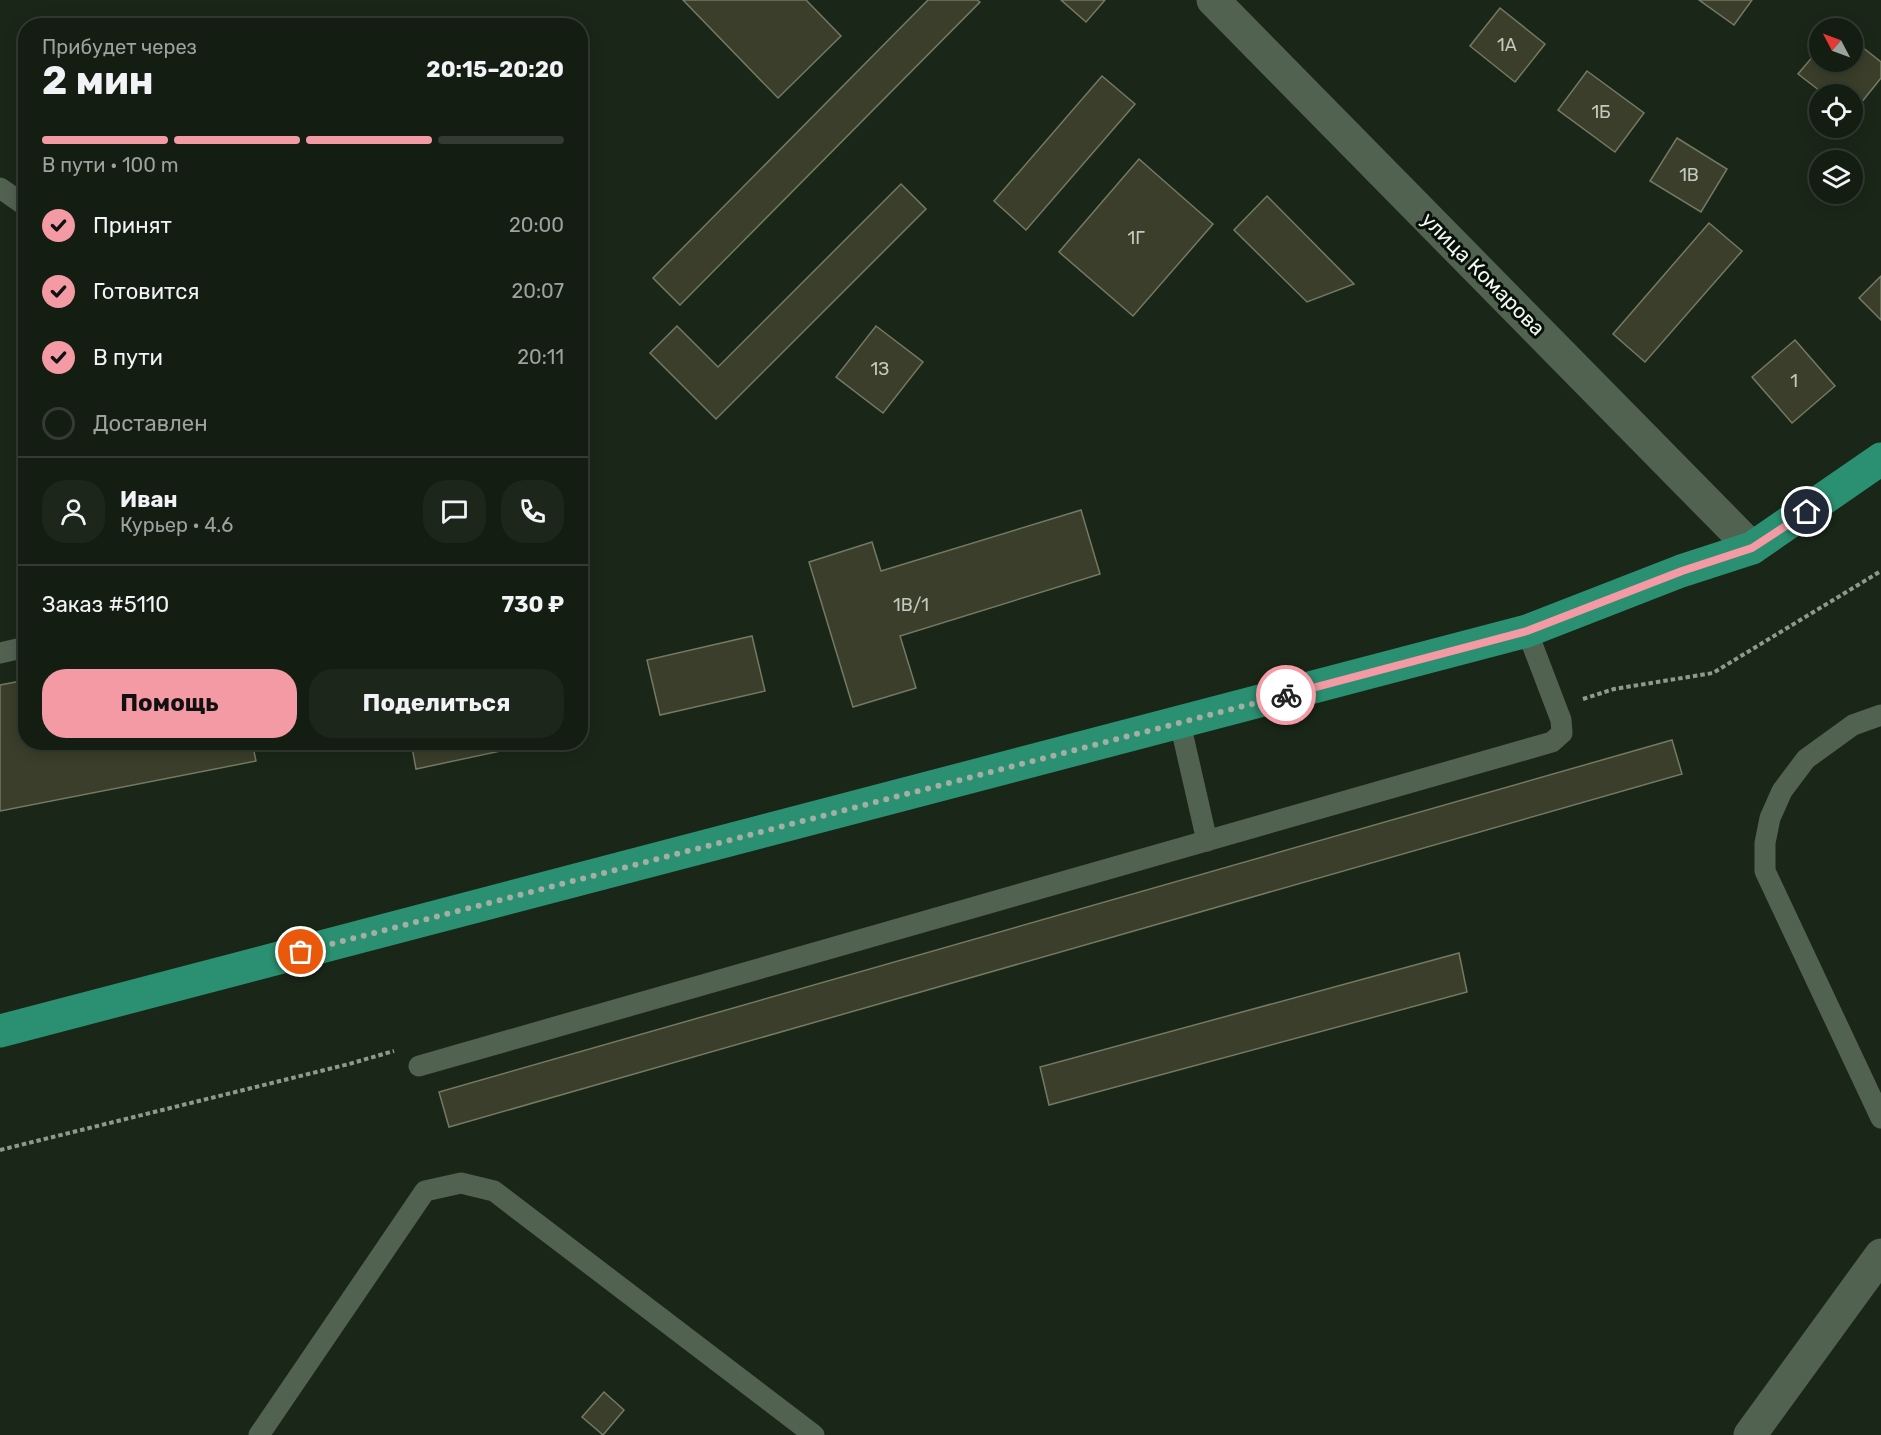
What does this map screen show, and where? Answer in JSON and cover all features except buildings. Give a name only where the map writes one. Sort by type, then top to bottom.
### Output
[{"type":"highway","points":[[0,1031],[1527,631],[1682,571],[1752,548],[1881,459]]},
{"type":"street","name":"улица Комарова","points":[[1213,0],[1752,548]]},
{"type":"street","points":[[1750,1435],[1881,1255]]},
{"type":"lane","points":[[0,188],[18,200]]},
{"type":"lane","points":[[419,1066],[1552,742],[1562,733],[1561,720],[1527,631]]},
{"type":"lane","points":[[0,653],[18,649]]},
{"type":"lane","points":[[1881,715],[1853,724],[1806,759],[1782,791],[1770,818],[1765,843],[1765,871],[1881,1118]]},
{"type":"lane","points":[[1180,723],[1207,841]]},
{"type":"lane","points":[[259,1435],[425,1191],[460,1183],[494,1191],[814,1435]]},
{"type":"way so far","points":[[301,952],[1286,695]]},
{"type":"route","points":[[1286,695],[1527,631],[1682,571],[1752,548],[1807,512]]}]
